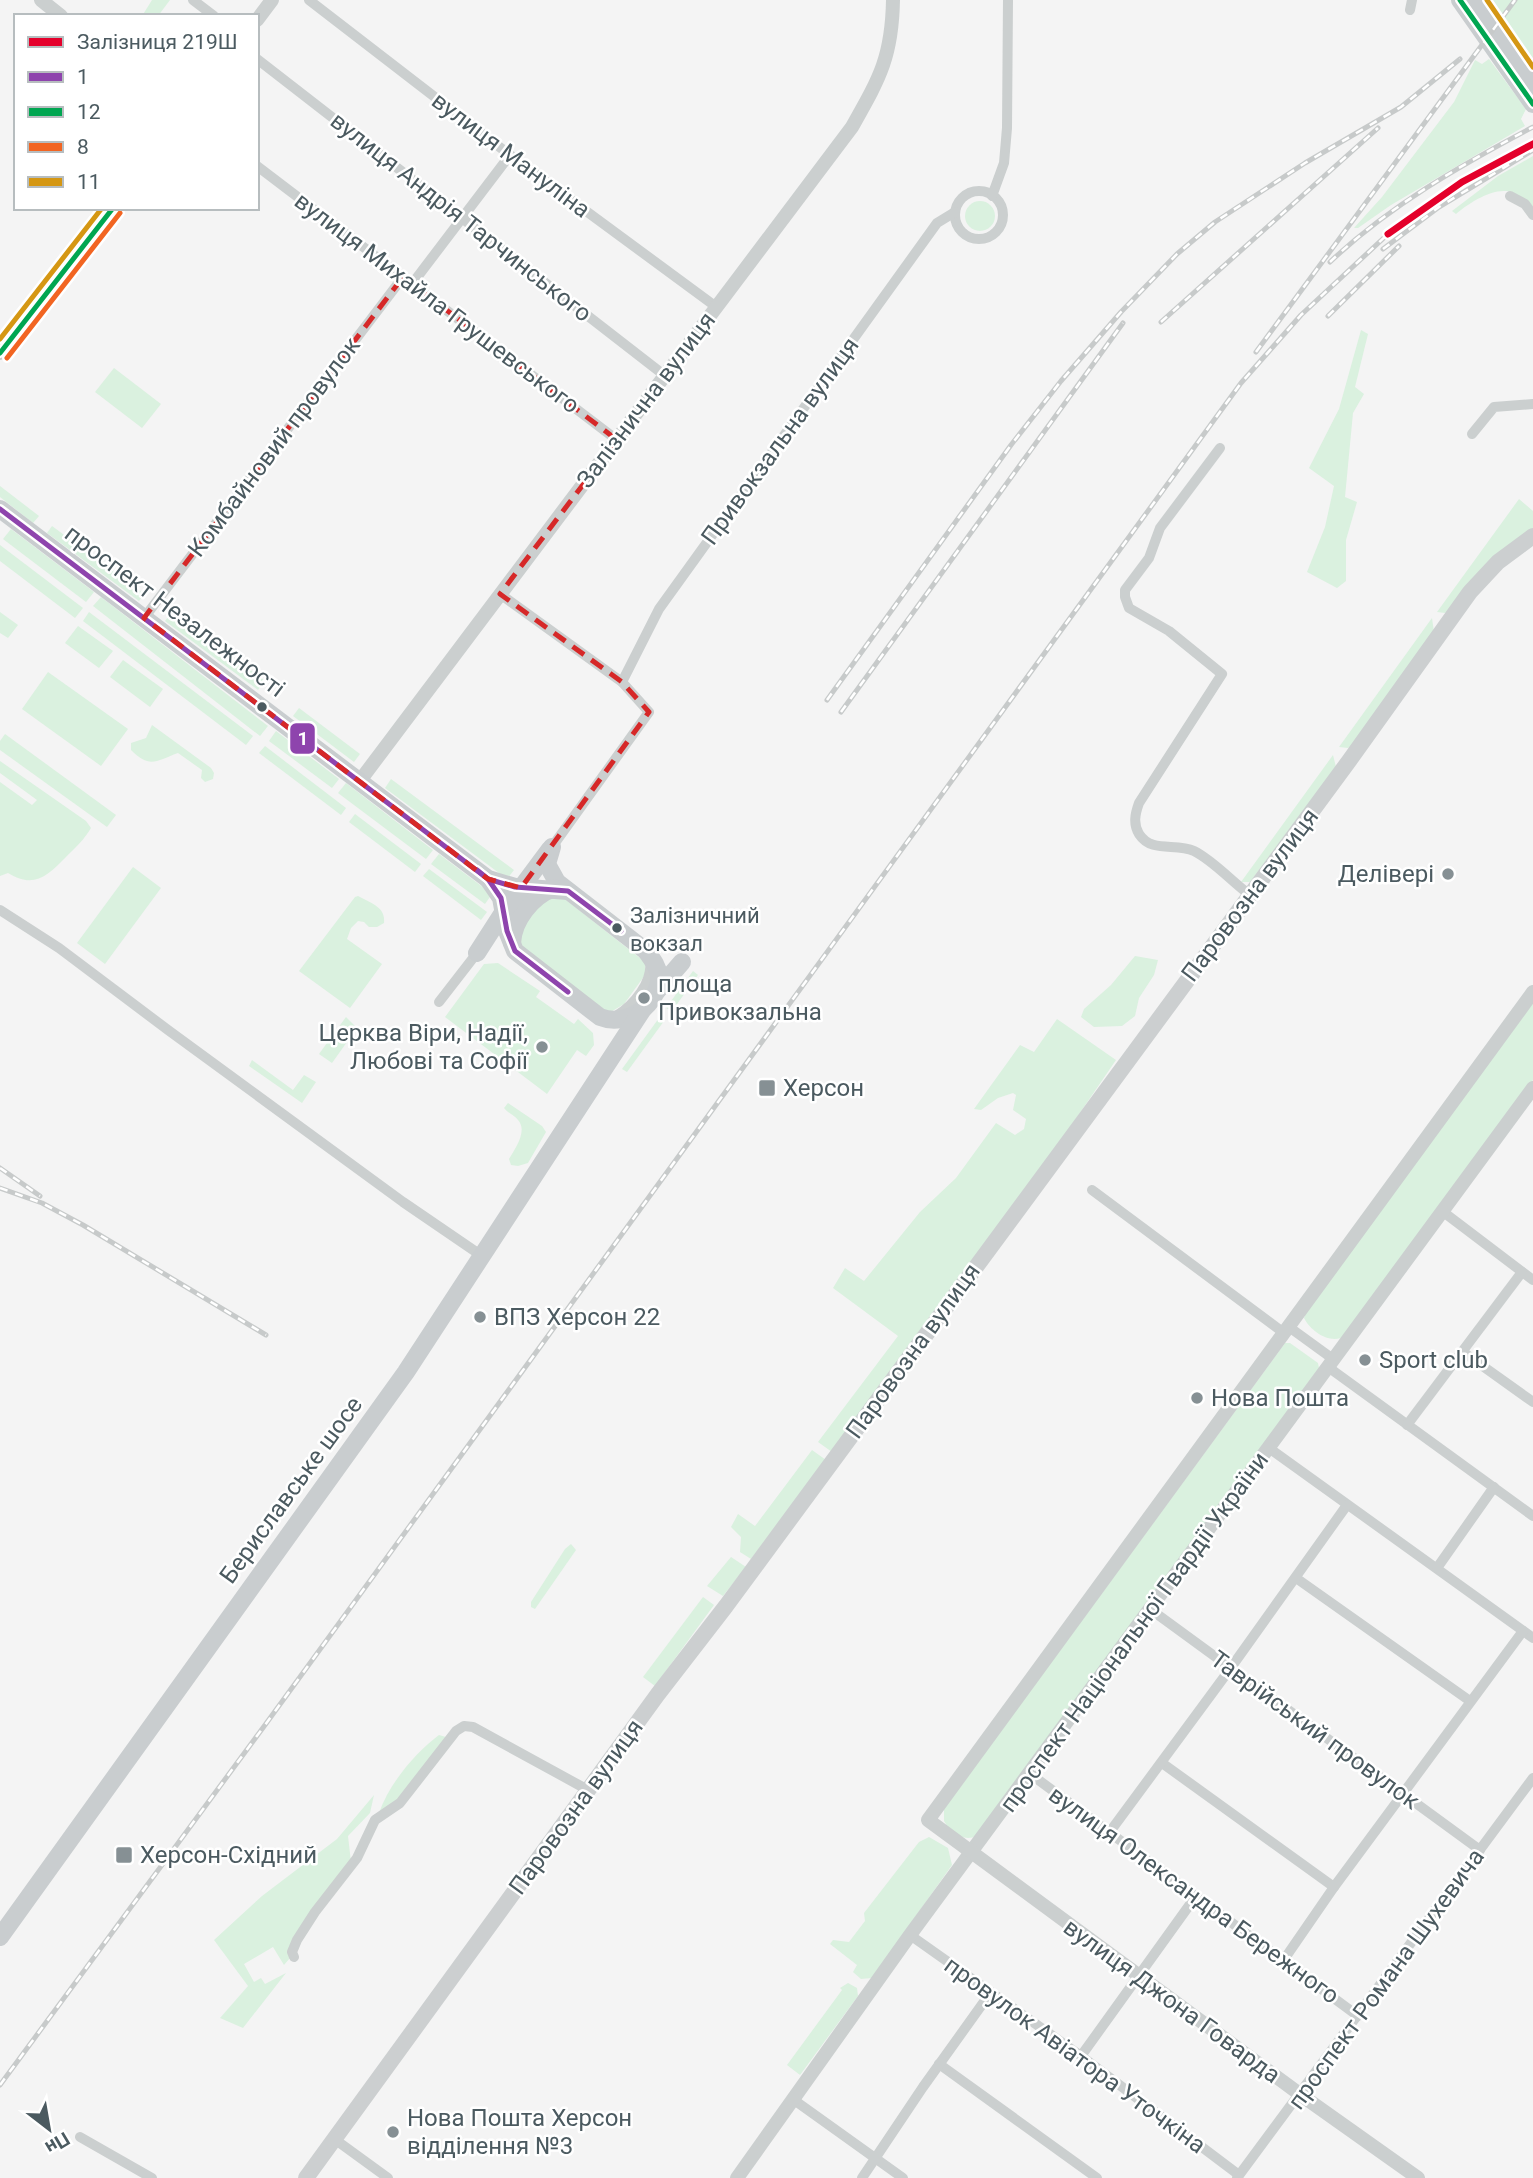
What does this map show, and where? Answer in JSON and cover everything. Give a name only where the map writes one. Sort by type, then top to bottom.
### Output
[{"type":"main road","points":[[1461,0],[1533,104]]},
{"type":"main road","points":[[1476,0],[1533,82]]},
{"type":"main road","name":"проспект Незалежності","points":[[0,509],[488,879],[501,898],[507,931],[514,948]]},
{"type":"main road","name":"Паровозна вулиця","points":[[306,2178],[588,1790],[1250,895],[1470,592],[1498,562],[1533,536]]},
{"type":"main road","points":[[477,953],[504,911],[552,847]]},
{"type":"main road","points":[[477,953],[498,948],[514,948],[600,1017],[610,1021],[633,1016],[682,962],[659,958],[646,951],[557,889],[547,864],[552,847]]},
{"type":"main road","name":"проспект Незалежності","points":[[488,879],[521,888],[557,889]]},
{"type":"main road","points":[[514,948],[516,924],[536,898],[557,889]]},
{"type":"main road","points":[[646,951],[658,971],[659,979],[649,1000]]},
{"type":"main road","name":"Бериславське шосе","points":[[0,1937],[406,1373],[649,1000]]},
{"type":"main road","points":[[600,1017],[611,1042],[608,1063]]},
{"type":"street","points":[[41,0],[58,14]]},
{"type":"street","points":[[193,0],[211,14]]},
{"type":"street","points":[[259,17],[272,0]]},
{"type":"street","name":"вулиця Мануліна","points":[[309,0],[510,155],[715,306]]},
{"type":"street","name":"Залізнична вулиця","points":[[359,782],[852,127],[885,63],[892,33],[893,0]]},
{"type":"street","points":[[992,196],[1004,163],[1007,128],[1008,0]]},
{"type":"street","name":"вулиця Андрія Тарчинського","points":[[259,61],[664,375]]},
{"type":"street","name":"Комбайновий провулок","points":[[144,618],[407,280],[463,217],[510,155]]},
{"type":"street","name":"вулиця Михайла Грушевського","points":[[259,168],[617,440]]},
{"type":"street","points":[[977,192],[992,196],[1001,207],[1002,222],[993,235],[978,239],[963,233],[958,227],[955,212],[963,198],[977,192]]},
{"type":"street","points":[[1510,196],[1525,204],[1533,215]]},
{"type":"street","points":[[0,353],[111,210]]},
{"type":"street","name":"Привокзальна вулиця","points":[[622,682],[659,609],[937,223],[955,212]]},
{"type":"street","points":[[1472,434],[1494,407],[1533,404]]},
{"type":"street","points":[[1220,448],[1160,528],[1149,558],[1125,590],[1129,608],[1169,631],[1222,674],[1139,803],[1135,824],[1146,842],[1154,846],[1193,850],[1250,895]]},
{"type":"street","points":[[500,594],[622,682],[649,712],[552,847]]},
{"type":"street","points":[[0,910],[59,948],[168,1031],[403,1202],[482,1256]]},
{"type":"street","points":[[600,1017],[612,1017],[622,1012],[645,985],[651,966],[646,951]]},
{"type":"street","points":[[439,1002],[477,953]]},
{"type":"street","points":[[1287,1330],[1533,992]]},
{"type":"street","name":"проспект Національної Гвардії України","points":[[737,2178],[910,1935],[1533,1088]]},
{"type":"street","points":[[1092,1190],[1287,1330],[1407,1425],[1533,1516]]},
{"type":"street","points":[[1442,1211],[1533,1280]]},
{"type":"street","points":[[1407,1425],[1522,1272]]},
{"type":"street","name":"вулиця Джона Говарда","points":[[1287,1330],[928,1820],[1139,1977],[1419,2178]]},
{"type":"street","points":[[1462,1352],[1533,1402]]},
{"type":"street","points":[[1269,1448],[1528,1634],[1470,1701],[1283,1961]]},
{"type":"street","points":[[1437,1568],[1494,1487]]},
{"type":"street","points":[[1110,1833],[1297,1578],[1347,1505]]},
{"type":"street","points":[[1297,1578],[1470,1701]]},
{"type":"street","name":"Таврійський провулок","points":[[1150,1609],[1480,1850]]},
{"type":"street","points":[[294,1957],[292,1952],[298,1940],[315,1912],[357,1858],[375,1820],[400,1803],[456,1731],[464,1726],[473,1727],[588,1790]]},
{"type":"street","points":[[1162,1763],[1334,1888]]},
{"type":"street","name":"вулиця Олександра Бережного","points":[[1029,1773],[1358,2017]]},
{"type":"street","name":"проспект Романа Шухевича","points":[[1238,2177],[1533,1778]]},
{"type":"street","points":[[1081,2056],[1196,1896]]},
{"type":"street","name":"провулок Авіатора Уточкіна","points":[[910,1935],[1081,2056],[1238,2177]]},
{"type":"street","points":[[862,2178],[991,1992]]},
{"type":"street","points":[[939,2064],[1097,2178]]},
{"type":"street","points":[[794,2100],[903,2178]]},
{"type":"street","points":[[80,2137],[152,2178]]},
{"type":"street","points":[[333,2138],[388,2178]]},
{"type":"highlighted area","points":[[403,277],[617,440],[500,594],[622,682],[649,712],[521,888],[488,879],[144,618]]},
{"type":"green space","points":[[152,0],[170,0],[160,14],[143,14]]},
{"type":"green space","points":[[1489,0],[1533,0],[1533,58],[1528,57]]},
{"type":"green space","points":[[1489,59],[1526,109],[1521,119],[1525,126],[1354,228],[1382,197],[1454,102],[1475,60],[1482,64]]},
{"type":"green space","points":[[1533,156],[1533,207],[1514,193],[1499,191],[1475,200],[1456,214],[1452,211],[1498,176]]},
{"type":"green space","points":[[980,201],[991,205],[995,216],[991,227],[980,231],[969,227],[965,216],[969,205]]},
{"type":"green space","points":[[1361,330],[1368,334],[1355,387],[1364,394],[1353,413],[1345,497],[1357,502],[1346,540],[1346,581],[1337,588],[1307,572],[1325,527],[1334,486],[1309,468],[1339,409]]},
{"type":"green space","points":[[114,368],[161,404],[142,428],[95,392]]},
{"type":"green space","points":[[0,486],[39,516],[33,523],[0,497]]},
{"type":"green space","points":[[1519,499],[1533,511],[1533,528],[1504,550],[1452,609],[1445,613],[1437,612]]},
{"type":"green space","points":[[52,526],[144,594],[139,601],[47,533]]},
{"type":"green space","points":[[11,529],[94,592],[86,602],[3,539]]},
{"type":"green space","points":[[0,545],[83,608],[75,618],[0,561]]},
{"type":"green space","points":[[101,597],[268,726],[260,736],[93,606]]},
{"type":"green space","points":[[0,612],[18,625],[8,638],[0,633]]},
{"type":"green space","points":[[89,612],[253,736],[246,745],[83,621]]},
{"type":"green space","points":[[172,612],[265,681],[258,690],[165,621]]},
{"type":"green space","points":[[1432,618],[1434,632],[1355,744],[1348,748],[1339,747]]},
{"type":"green space","points":[[78,626],[113,651],[99,668],[65,643]]},
{"type":"green space","points":[[123,660],[163,689],[150,707],[110,677]]},
{"type":"green space","points":[[48,672],[128,729],[101,766],[22,709]]},
{"type":"green space","points":[[299,708],[360,754],[354,762],[293,716]]},
{"type":"green space","points":[[152,725],[211,768],[213,779],[205,782],[201,778],[202,770],[178,753],[153,762],[143,760],[131,750],[131,743],[146,738]]},
{"type":"green space","points":[[276,731],[339,779],[332,788],[269,741]]},
{"type":"green space","points":[[5,734],[116,815],[107,827],[0,750],[0,741]]},
{"type":"green space","points":[[265,746],[346,808],[341,815],[259,753]]},
{"type":"green space","points":[[1333,755],[1336,767],[1250,882],[1241,882]]},
{"type":"green space","points":[[0,761],[86,821],[91,828],[79,844],[40,878],[25,880],[8,873],[0,876],[0,782],[32,805],[37,800],[0,773]]},
{"type":"green space","points":[[391,779],[514,870],[507,879],[385,788]]},
{"type":"green space","points":[[346,783],[433,850],[426,859],[338,793]]},
{"type":"green space","points":[[355,814],[421,864],[415,872],[349,822]]},
{"type":"green space","points":[[439,854],[492,894],[485,904],[431,864]]},
{"type":"green space","points":[[133,867],[161,888],[105,964],[77,943]]},
{"type":"green space","points":[[429,869],[487,912],[481,920],[423,876]]},
{"type":"green space","points":[[358,896],[380,909],[384,923],[369,927],[358,921],[351,928],[347,939],[382,964],[350,1008],[299,971]]},
{"type":"green space","points":[[561,896],[645,962],[645,975],[624,1004],[609,1013],[521,949],[516,934],[540,900]]},
{"type":"green space","points":[[1135,956],[1158,960],[1154,975],[1139,998],[1135,1016],[1122,1026],[1094,1027],[1081,1017],[1084,1009],[1111,985]]},
{"type":"green space","points":[[498,963],[540,991],[536,997],[574,1024],[578,1019],[593,1033],[594,1045],[586,1056],[577,1050],[547,1094],[445,1017],[484,964]]},
{"type":"green space","points":[[693,971],[698,975],[672,1011],[666,1008]]},
{"type":"green space","points":[[1533,1003],[1533,1080],[1345,1336],[1334,1339],[1322,1336],[1304,1318],[1307,1310]]},
{"type":"green space","points":[[346,1017],[357,1028],[332,1063],[319,1054]]},
{"type":"green space","points":[[659,1018],[664,1021],[627,1072],[622,1069]]},
{"type":"green space","points":[[1057,1019],[1116,1060],[1058,1145],[832,1452],[818,1442],[898,1336],[833,1288],[845,1268],[864,1281],[920,1212],[956,1178],[996,1123],[1015,1135],[1024,1129],[1026,1119],[1013,1110],[1016,1095],[1013,1093],[998,1098],[981,1110],[974,1109],[1020,1045],[1034,1052]]},
{"type":"green space","points":[[252,1060],[293,1090],[304,1075],[316,1082],[302,1103],[249,1066]]},
{"type":"green space","points":[[508,1103],[542,1126],[546,1132],[528,1163],[518,1166],[511,1165],[509,1159],[520,1140],[522,1129],[518,1120],[504,1108]]},
{"type":"green space","points":[[1285,1343],[1290,1343],[1318,1363],[1319,1368],[977,1836],[967,1838],[954,1833],[944,1821],[944,1809]]},
{"type":"green space","points":[[812,1450],[826,1460],[751,1559],[740,1552],[741,1537],[731,1527],[738,1514],[755,1526]]},
{"type":"green space","points":[[571,1544],[576,1550],[535,1609],[531,1607],[531,1602],[565,1549]]},
{"type":"green space","points":[[731,1557],[746,1567],[723,1596],[707,1586]]},
{"type":"green space","points":[[703,1597],[714,1605],[655,1686],[643,1677]]},
{"type":"green space","points":[[439,1735],[446,1737],[399,1799],[379,1813],[389,1791],[404,1770]]},
{"type":"green space","points":[[374,1795],[370,1813],[348,1836],[351,1862],[290,1958],[284,1965],[273,1947],[244,1964],[254,1982],[261,1978],[265,1984],[286,1973],[243,2028],[220,2018],[248,1986],[214,1940],[262,1896],[337,1839]]},
{"type":"green space","points":[[929,1837],[948,1848],[952,1865],[872,1978],[861,1979],[853,1972],[857,1965],[830,1944],[833,1940],[849,1942],[865,1921],[864,1913],[919,1842]]},
{"type":"green space","points":[[848,1983],[857,1988],[858,1996],[800,2075],[787,2065],[842,1990],[840,1988]]},
{"type":"railway","points":[[1256,352],[1515,0]]},
{"type":"railway","points":[[827,700],[1011,445],[1061,381],[1121,312],[1177,254],[1215,222],[1305,163],[1401,107],[1460,59]]},
{"type":"railway","points":[[1330,262],[1401,205],[1479,156],[1533,127]]},
{"type":"railway","points":[[1161,322],[1378,128]]},
{"type":"railway","points":[[1383,249],[1439,207],[1533,150]]},
{"type":"railway","points":[[0,2085],[1241,383],[1301,315],[1388,234]]},
{"type":"railway","points":[[1328,316],[1399,246]]},
{"type":"railway","points":[[841,712],[1123,323]]},
{"type":"railway","points":[[0,1168],[40,1196]]},
{"type":"railway","points":[[0,1188],[42,1203],[83,1225],[266,1335]]},
{"type":"rail line","name":"219Ш","points":[[1388,234],[1462,182],[1533,144]]},
{"type":"transit line","name":"12","points":[[1460,0],[1533,104]]},
{"type":"transit line","name":"11","points":[[1487,0],[1533,67]]},
{"type":"transit line","name":"11","points":[[0,339],[100,210]]},
{"type":"transit line","name":"12","points":[[0,353],[111,210]]},
{"type":"transit line","name":"8","points":[[7,358],[120,213]]},
{"type":"transit line","name":"1","points":[[0,509],[488,879],[515,887],[568,891],[621,931]]},
{"type":"transit line","name":"1","points":[[477,870],[488,879],[501,898],[507,931],[515,951],[568,992]]},
{"type":"place","name":"Делівері","points":[[1448,874]]},
{"type":"place","name":"Залізничний вокзал","points":[[617,928]]},
{"type":"place","name":"площа Привокзальна","points":[[644,998]]},
{"type":"place","name":"Церква Віри, Надії, Любові та Софії","points":[[542,1047]]},
{"type":"place","name":"Херсон","points":[[767,1088]]},
{"type":"place","name":"ВПЗ Херсон 22","points":[[480,1317]]},
{"type":"place","name":"Sport club","points":[[1365,1360]]},
{"type":"place","name":"Нова Пошта","points":[[1197,1398]]},
{"type":"place","name":"Херсон-Східний","points":[[124,1855]]},
{"type":"place","name":"Нова Пошта Херсон відділення №3","points":[[393,2132]]}]
